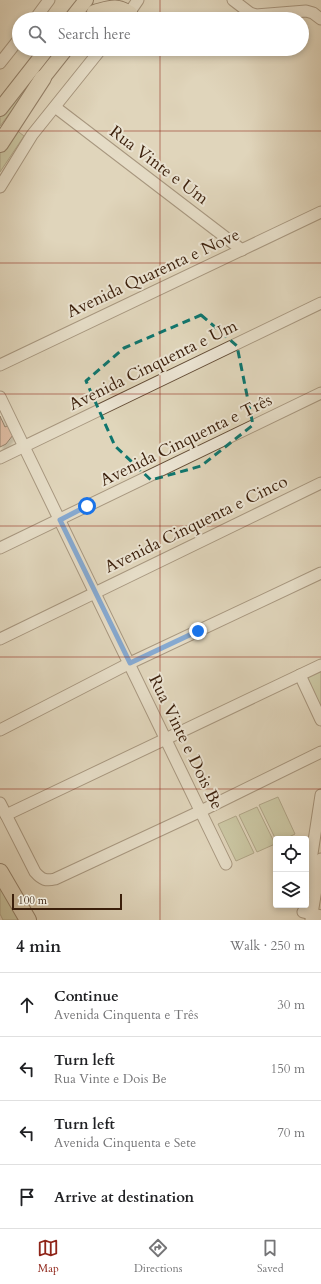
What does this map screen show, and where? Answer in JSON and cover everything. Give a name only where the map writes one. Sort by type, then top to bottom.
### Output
[{"type":"highway","points":[[0,134],[43,78]]},
{"type":"highway","points":[[0,144],[43,78]]},
{"type":"highway","points":[[0,872],[28,920]]},
{"type":"main road","points":[[77,12],[86,0]]},
{"type":"main road","points":[[94,12],[102,0]]},
{"type":"main road","points":[[102,12],[114,7],[122,8],[125,12]]},
{"type":"main road","points":[[35,64],[36,56]]},
{"type":"main road","points":[[0,109],[41,56]]},
{"type":"main road","points":[[43,78],[60,56]]},
{"type":"street","points":[[39,5],[49,0]]},
{"type":"street","points":[[130,12],[138,0]]},
{"type":"street","points":[[233,0],[249,12]]},
{"type":"street","points":[[294,12],[306,11],[313,13],[321,19]]},
{"type":"street","points":[[0,63],[12,48]]},
{"type":"street","points":[[0,187],[32,135],[95,56]]},
{"type":"street","name":"Rua Vinte e Um","points":[[55,107],[242,250]]},
{"type":"street","name":"Avenida Quarenta e Nove","points":[[0,365],[321,212]]},
{"type":"street","name":"Avenida Cinquenta e Um","points":[[0,458],[321,303]]},
{"type":"street","name":"Avenida Cinquenta e Três","points":[[0,548],[321,393]]},
{"type":"street","name":"Rua Vinte e Dois Be","points":[[0,397],[226,864]]},
{"type":"street","name":"Avenida Cinquenta e Cinco","points":[[0,639],[321,483]]},
{"type":"street","points":[[0,730],[130,663],[321,573]]},
{"type":"street","points":[[6,815],[321,665]]},
{"type":"street","points":[[300,675],[321,720]]},
{"type":"street","points":[[0,803],[35,872],[42,879],[48,881],[56,879],[201,811],[321,752]]},
{"type":"street","points":[[309,880],[317,844],[321,795]]},
{"type":"street","points":[[309,915],[321,859]]},
{"type":"highlighted area","points":[[201,315],[237,346],[253,425],[201,466],[151,480],[115,446],[86,381],[124,348]]},
{"type":"green space","points":[[30,76],[35,80],[0,126],[0,116]]},
{"type":"green space","points":[[15,129],[24,136],[0,172],[0,151]]},
{"type":"green space","points":[[321,667],[321,712],[303,676]]},
{"type":"green space","points":[[278,797],[295,834],[291,836],[274,836],[259,805]]},
{"type":"green space","points":[[257,807],[273,840],[273,845],[257,852],[239,815]]},
{"type":"green space","points":[[236,816],[254,853],[236,861],[218,824]]},
{"type":"green space","points":[[0,882],[23,920],[3,920],[0,914]]},
{"type":"building","points":[[0,416],[5,427],[9,425],[13,435],[6,444],[0,447]]},
{"type":"route","points":[[87,506],[60,520],[130,663],[198,631]]}]
